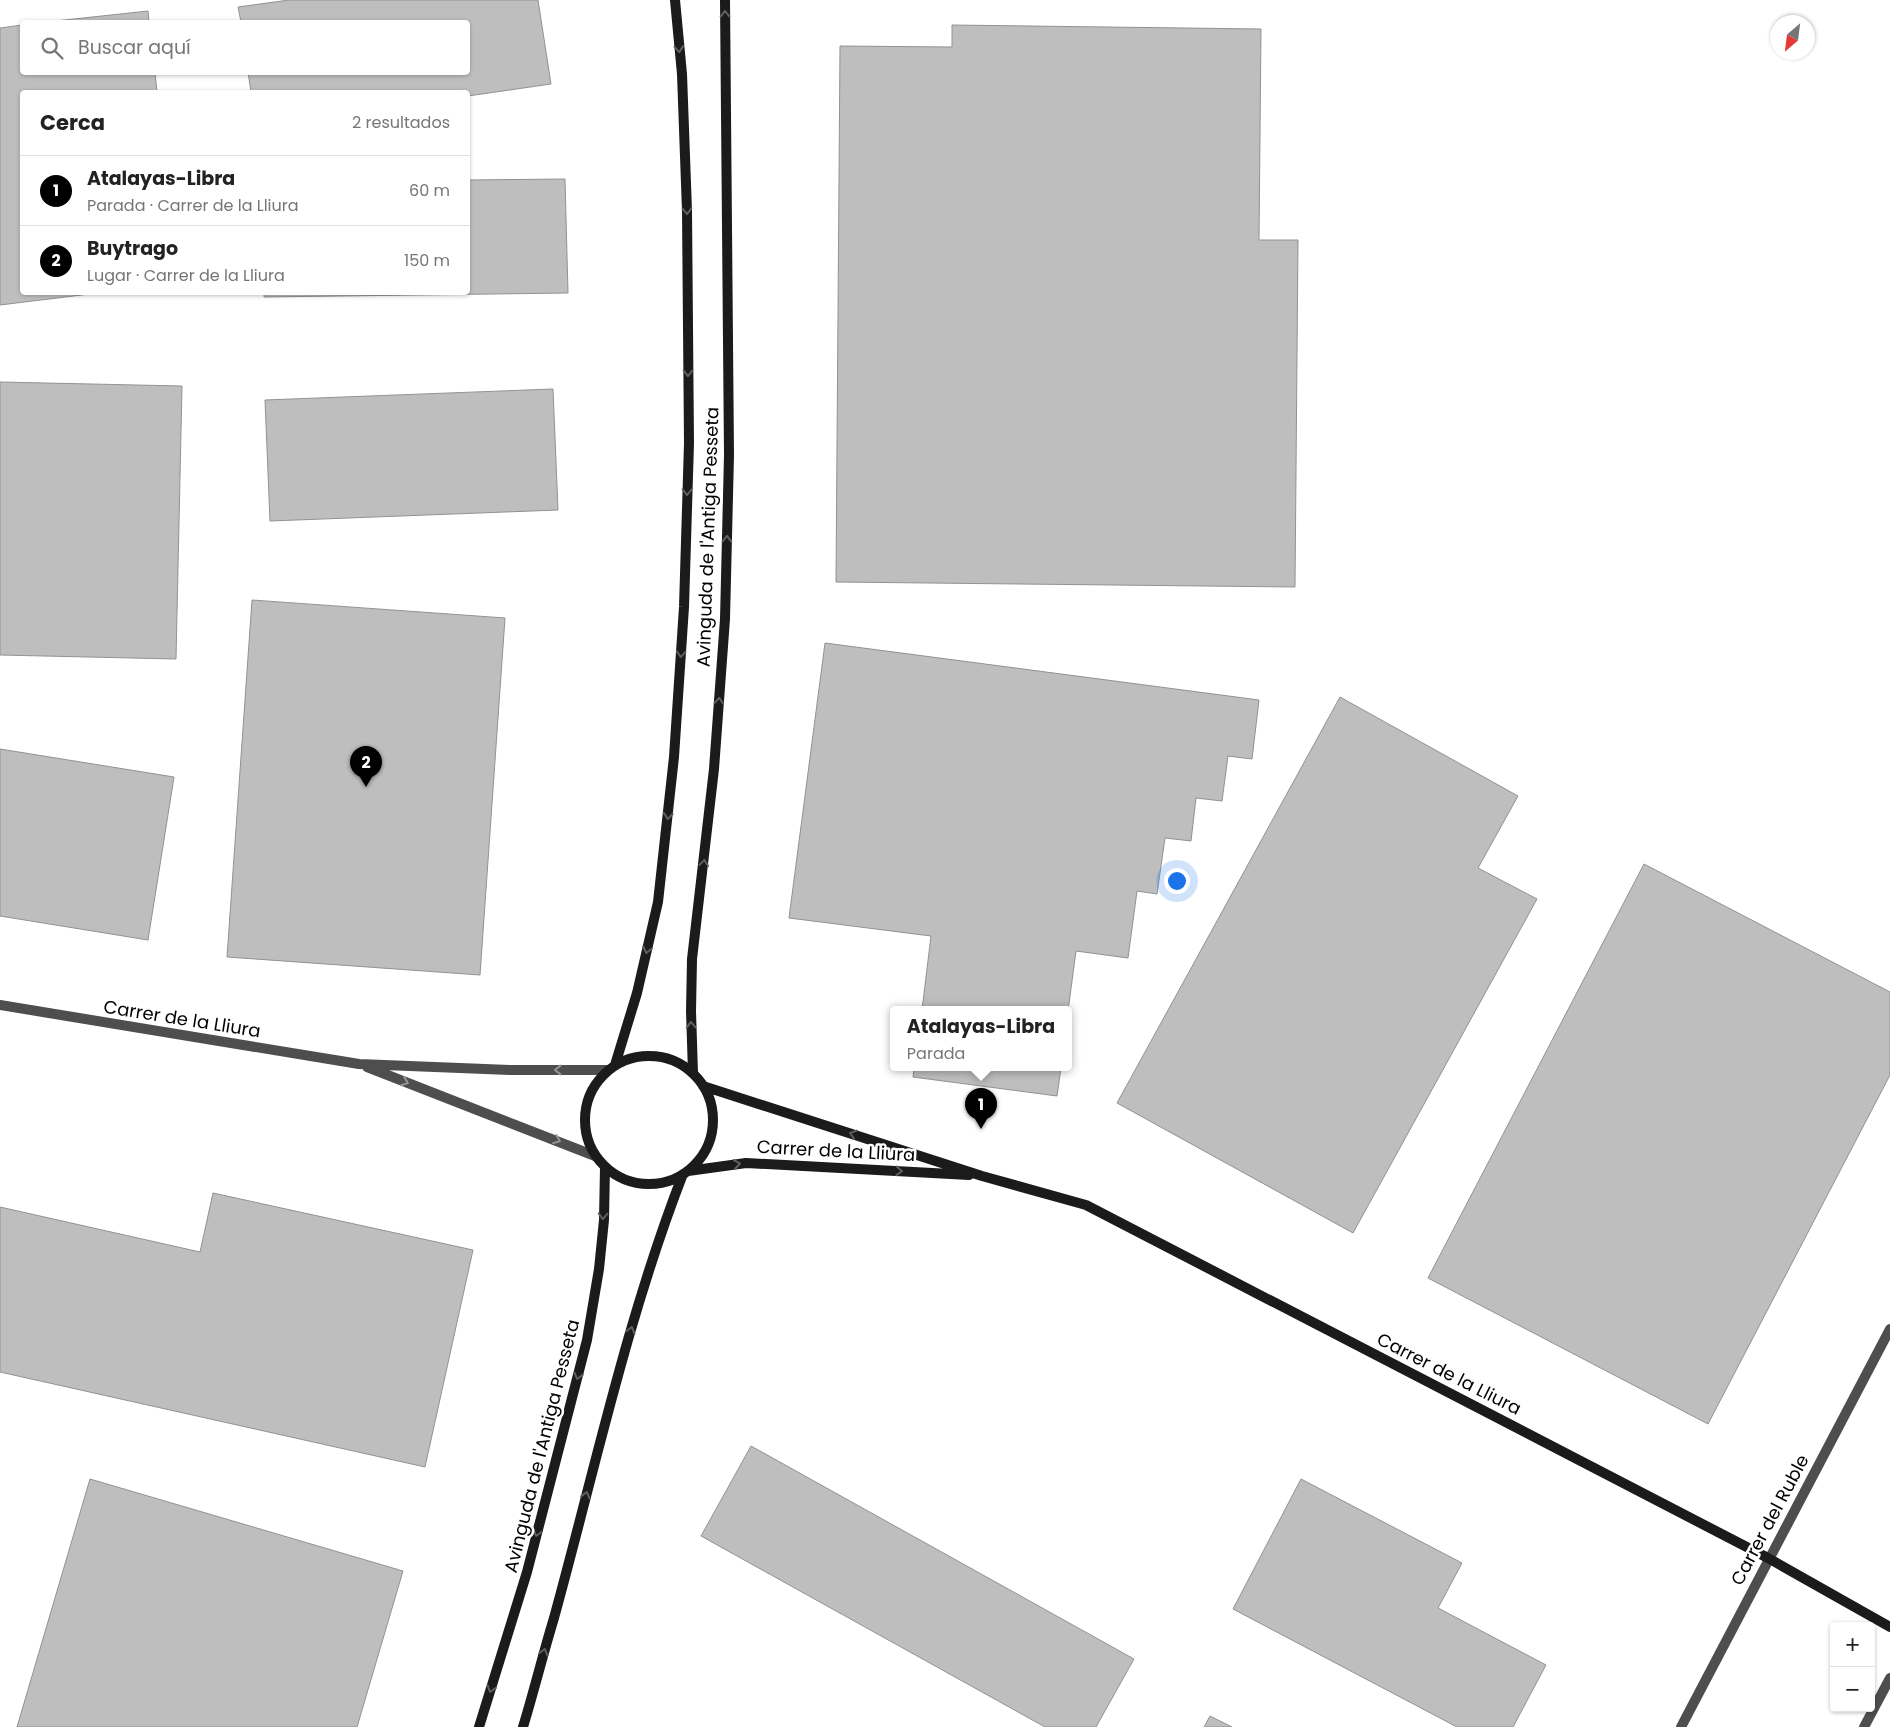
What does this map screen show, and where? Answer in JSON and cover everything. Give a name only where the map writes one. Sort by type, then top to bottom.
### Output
[{"type":"street","name":"Avinguda de l'Antiga Pesseta","points":[[611,1068],[637,994],[658,902],[674,757],[684,607],[689,443],[687,211],[682,74],[675,0]]},
{"type":"street","name":"Avinguda de l'Antiga Pesseta","points":[[693,1073],[692,960],[714,769],[725,618],[729,455],[725,0]]},
{"type":"street","name":"Carrer de la Lliura","points":[[0,1005],[360,1064],[511,1070],[611,1068]]},
{"type":"street","points":[[523,1727],[571,1556],[612,1393],[658,1240],[686,1173],[701,1157],[710,1141],[713,1122],[711,1103],[704,1086],[693,1073],[679,1063],[647,1056],[630,1058],[611,1068],[594,1084],[586,1101],[584,1120],[587,1138],[595,1156],[618,1177],[634,1182],[651,1184],[668,1181],[686,1173]]},
{"type":"street","name":"Carrer de la Lliura","points":[[360,1064],[595,1156]]},
{"type":"street","name":"Carrer de la Lliura","points":[[704,1086],[982,1176],[1086,1205],[1768,1558],[1890,1626]]},
{"type":"street","name":"Carrer de la Lliura","points":[[686,1173],[746,1163],[982,1176]]},
{"type":"street","name":"Avinguda de l'Antiga Pesseta","points":[[479,1727],[527,1572],[587,1340],[600,1269],[604,1220],[605,1167]]},
{"type":"street","name":"Carrer del Ruble","points":[[1681,1727],[1768,1558],[1890,1329]]},
{"type":"street","points":[[1864,1727],[1890,1678]]},
{"type":"building","points":[[289,0],[538,0],[551,84],[470,96],[470,90],[251,90],[248,75],[470,75],[470,20],[241,20],[238,7]]},
{"type":"building","points":[[148,11],[149,20],[65,20]]},
{"type":"building","points":[[20,25],[20,75],[155,75],[157,90],[20,90],[20,295],[82,295],[0,305],[0,28]]},
{"type":"building","points":[[952,25],[1261,29],[1259,240],[1298,240],[1295,587],[836,582],[840,46],[952,47]]},
{"type":"building","points":[[565,179],[568,293],[470,294],[470,180]]},
{"type":"building","points":[[264,295],[416,295],[264,297]]},
{"type":"building","points":[[0,382],[182,386],[176,659],[0,655]]},
{"type":"building","points":[[553,389],[558,510],[270,521],[265,400]]},
{"type":"building","points":[[252,600],[505,618],[480,975],[227,957]]},
{"type":"building","points":[[825,643],[1259,700],[1252,759],[1228,756],[1222,801],[1196,798],[1191,841],[1165,838],[1157,894],[1137,891],[1128,958],[1076,951],[1069,1006],[922,1006],[931,936],[789,918]]},
{"type":"building","points":[[1340,697],[1518,796],[1478,868],[1537,899],[1353,1233],[1117,1103]]},
{"type":"building","points":[[0,749],[174,777],[148,940],[0,916]]},
{"type":"building","points":[[1644,864],[1890,992],[1890,1075],[1708,1424],[1428,1278]]},
{"type":"building","points":[[914,1071],[1061,1071],[1057,1096],[913,1077]]},
{"type":"building","points":[[213,1193],[473,1250],[425,1467],[0,1372],[0,1207],[200,1252]]},
{"type":"building","points":[[751,1446],[1134,1659],[1096,1727],[1045,1727],[701,1536]]},
{"type":"building","points":[[90,1479],[403,1571],[357,1727],[17,1727]]},
{"type":"building","points":[[1301,1479],[1462,1563],[1438,1608],[1546,1665],[1513,1727],[1457,1727],[1233,1609]]},
{"type":"building","points":[[1210,1716],[1232,1727],[1204,1727]]},
{"type":"place","name":"Buytrago","points":[[366,787]]},
{"type":"place","name":"Atalayas-Libra","points":[[981,1129]]}]
